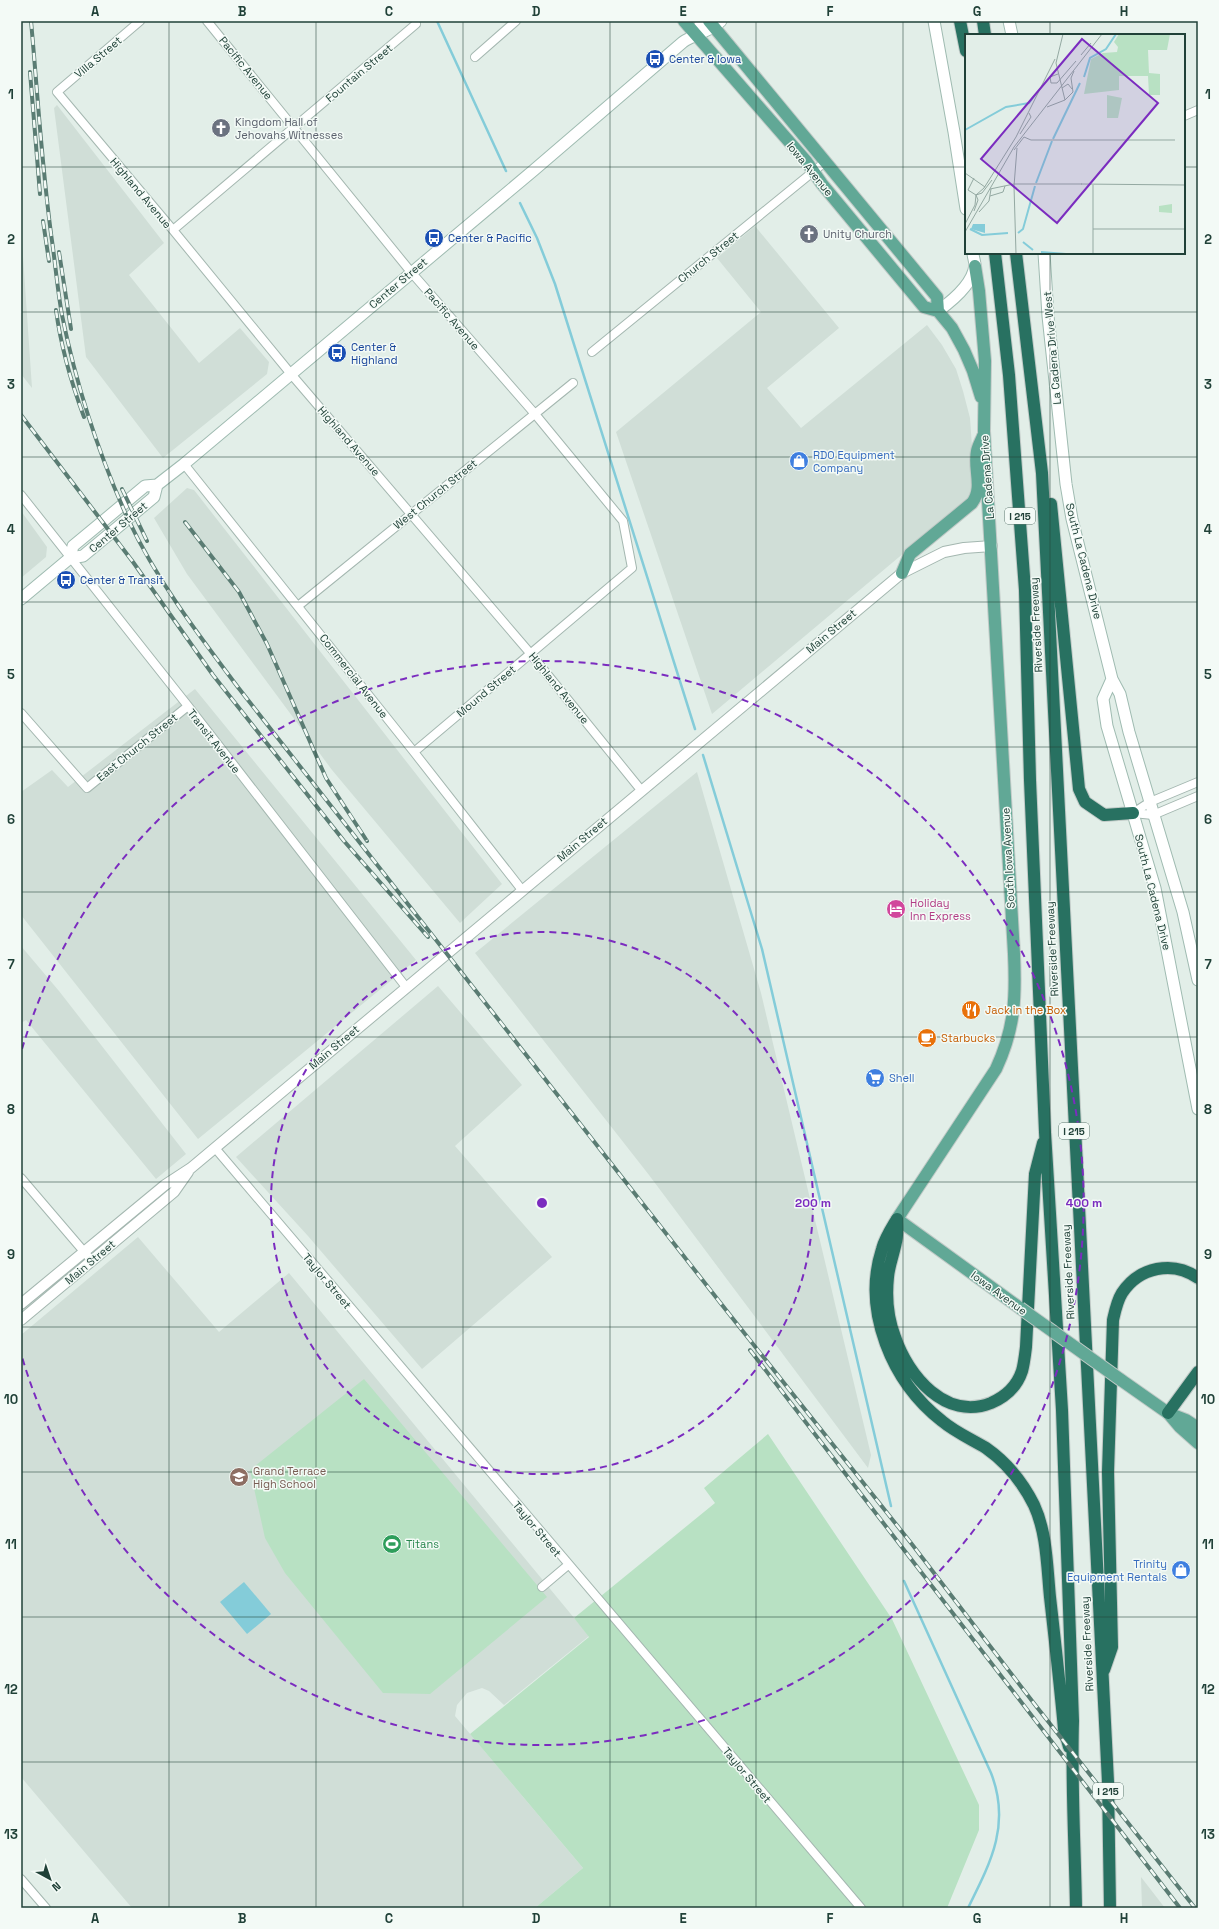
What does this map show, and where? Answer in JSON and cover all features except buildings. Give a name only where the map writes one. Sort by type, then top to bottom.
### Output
[{"type":"highway","points":[[960,21],[965,46]]},
{"type":"highway","points":[[983,21],[985,34]]},
{"type":"highway","name":"Riverside Freeway","points":[[995,254],[1009,375],[1025,590],[1030,780],[1045,1132],[1062,1410],[1074,1721],[1072,1757],[1075,1806],[1076,1908]]},
{"type":"highway","name":"Riverside Freeway","points":[[1016,254],[1042,473],[1108,1790],[1110,1908]]},
{"type":"highway","points":[[1042,473],[1051,500],[1079,788],[1085,802],[1104,815],[1132,813]]},
{"type":"highway","points":[[897,1219],[896,1242],[888,1277],[888,1303],[894,1336],[906,1361],[926,1387],[951,1405],[974,1408],[996,1401],[1006,1395],[1015,1385],[1022,1371],[1026,1347],[1035,1174],[1045,1132]]},
{"type":"highway","points":[[897,1219],[886,1238],[878,1268],[877,1305],[884,1337],[896,1367],[916,1396],[942,1422],[986,1449],[1004,1463],[1020,1482],[1034,1505],[1039,1519],[1045,1551],[1064,1730],[1072,1757]]},
{"type":"highway","points":[[1102,1674],[1112,1647],[1108,1472],[1113,1320],[1121,1294],[1127,1286],[1148,1272],[1159,1268],[1181,1268],[1198,1278]]},
{"type":"highway","points":[[1168,1413],[1198,1372]]},
{"type":"main road","name":"Iowa Avenue","points":[[684,21],[813,171],[924,307],[938,311],[952,328],[973,371],[984,408]]},
{"type":"main road","points":[[696,34],[702,21]]},
{"type":"main road","points":[[934,21],[965,203]]},
{"type":"main road","points":[[1009,21],[1012,34]]},
{"type":"main road","name":"Iowa Avenue","points":[[715,23],[825,162],[937,297],[938,311]]},
{"type":"main road","name":"Center Street","points":[[21,598],[70,558],[83,556],[154,498],[157,485],[534,170],[683,42],[715,23]]},
{"type":"main road","points":[[938,311],[952,300],[966,285],[975,266],[973,254]]},
{"type":"main road","name":"La Cadena Drive West","points":[[1044,254],[1048,316],[1061,442]]},
{"type":"main road","name":"La Cadena Drive","points":[[975,266],[979,291],[985,361],[984,431],[992,546]]},
{"type":"main road","points":[[902,572],[910,554],[972,503],[976,497],[978,487],[977,452],[984,431]]},
{"type":"main road","name":"South La Cadena Drive","points":[[1061,442],[1072,519],[1112,679],[1120,694],[1129,732],[1183,912],[1198,980]]},
{"type":"main road","name":"South Iowa Avenue","points":[[897,1219],[996,1069],[1006,1048],[1015,1005],[1014,961],[992,546]]},
{"type":"main road","name":"South La Cadena Drive","points":[[1112,679],[1103,699],[1107,726],[1145,852],[1163,925],[1198,1109]]},
{"type":"main road","name":"Iowa Avenue","points":[[897,1219],[1168,1413],[1186,1420],[1198,1428]]},
{"type":"main road","name":"Iowa Avenue","points":[[1168,1413],[1180,1427],[1198,1443]]},
{"type":"street","name":"Villa Street","points":[[57,92],[140,21]]},
{"type":"street","name":"Pacific Avenue","points":[[207,21],[411,272],[534,414],[623,521],[632,568]]},
{"type":"street","points":[[475,57],[516,21]]},
{"type":"street","name":"Fountain Street","points":[[173,230],[416,24]]},
{"type":"street","name":"Highland Avenue","points":[[57,92],[291,374],[530,654],[642,790]]},
{"type":"street","points":[[1185,116],[1198,110]]},
{"type":"street","name":"Church Street","points":[[592,352],[825,162]]},
{"type":"street","name":"West Church Street","points":[[298,606],[573,383]]},
{"type":"street","name":"Commercial Avenue","points":[[184,464],[522,890]]},
{"type":"street","name":"Transit Avenue","points":[[21,496],[188,706],[406,987]]},
{"type":"street","name":"Main Street","points":[[21,1304],[165,1185],[191,1168],[902,572],[944,552],[964,548],[992,546]]},
{"type":"street","name":"Mound Street","points":[[414,752],[632,568]]},
{"type":"street","name":"East Church Street","points":[[21,713],[87,788],[188,706]]},
{"type":"street","points":[[1132,813],[1150,802],[1198,782]]},
{"type":"street","points":[[1132,813],[1153,815],[1198,796]]},
{"type":"street","name":"Taylor Street","points":[[215,1148],[568,1565],[599,1598],[860,1908]]},
{"type":"street","name":"Main Street","points":[[21,1320],[174,1192],[191,1168]]},
{"type":"street","points":[[21,1178],[92,1261]]},
{"type":"street","points":[[542,1587],[568,1565]]},
{"type":"street","points":[[21,1879],[46,1908]]},
{"type":"shaded area","points":[[57,105],[164,243],[129,275],[199,363],[240,328],[269,362],[267,374],[163,458],[86,357],[54,108]]},
{"type":"shaded area","name":"RDO Equipment Company","points":[[755,226],[839,328],[767,388],[801,428],[927,325],[942,345],[956,369],[963,391],[970,418],[975,490],[973,495],[712,714],[616,432],[761,312],[717,258]]},
{"type":"shaded area","points":[[21,227],[32,388],[21,374]]},
{"type":"shaded area","points":[[187,488],[194,490],[502,884],[460,923],[332,770],[187,574],[154,518]]},
{"type":"shaded area","points":[[21,511],[47,547],[46,557],[21,578]]},
{"type":"shaded area","points":[[195,689],[416,960],[198,1139],[21,915],[21,792],[52,770],[68,787]]},
{"type":"shaded area","points":[[697,772],[761,993],[871,1455],[868,1468],[649,1175],[475,953]]},
{"type":"shaded area","points":[[21,946],[59,991],[186,1154],[156,1179],[26,1020],[21,1023]]},
{"type":"shaded area","points":[[438,986],[522,1085],[455,1146],[552,1257],[422,1369],[308,1236],[236,1157]]},
{"type":"shaded area","name":"Grand Terrace High School","points":[[138,1237],[219,1332],[289,1273],[589,1636],[504,1705],[489,1691],[482,1688],[467,1693],[457,1705],[455,1716],[583,1868],[535,1908],[132,1908],[21,1777],[21,1335]]},
{"type":"shaded area","points":[[1141,1877],[1165,1908],[1142,1908]]},
{"type":"green space","points":[[364,1379],[547,1597],[430,1694],[383,1693],[285,1573],[265,1538],[250,1470]]},
{"type":"green space","points":[[768,1434],[892,1619],[979,1805],[979,1830],[947,1908],[535,1908],[583,1868],[470,1734],[589,1637],[574,1618],[715,1503],[704,1488]]},
{"type":"water","points":[[244,1582],[271,1614],[247,1634],[220,1602]]},
{"type":"waterway","points":[[437,21],[506,171]]},
{"type":"waterway","points":[[520,203],[537,238],[555,284],[695,729]]},
{"type":"waterway","points":[[703,755],[762,949],[891,1506]]},
{"type":"waterway","points":[[904,1581],[991,1773],[997,1792],[999,1826],[996,1842],[991,1859],[968,1908]]},
{"type":"railway","points":[[31,21],[46,192],[62,315],[81,393],[98,445],[117,495],[151,563],[192,626],[237,686],[726,1310],[911,1543],[1036,1706],[1195,1908]]},
{"type":"railway","points":[[30,72],[40,194]]},
{"type":"railway","points":[[43,221],[49,261]]},
{"type":"railway","points":[[59,252],[71,329]]},
{"type":"railway","points":[[56,310],[67,364],[84,417]]},
{"type":"railway","points":[[21,415],[133,562],[213,675],[344,841],[428,937]]},
{"type":"railway","points":[[122,489],[147,541]]},
{"type":"railway","points":[[185,522],[239,592],[267,644],[326,778],[367,841]]},
{"type":"railway","points":[[750,1350],[1180,1908]]},
{"type":"place","name":"Center & Iowa","points":[[655,59]]},
{"type":"place","name":"Kingdom Hall of Jehovahs Witnesses","points":[[221,128]]},
{"type":"place","name":"Unity Church","points":[[809,234]]},
{"type":"place","name":"Center & Pacific","points":[[434,238]]},
{"type":"place","name":"Center & Highland","points":[[337,353]]},
{"type":"place","name":"RDO Equipment Company","points":[[799,461]]},
{"type":"place","name":"Center & Transit","points":[[66,580]]},
{"type":"place","name":"Holiday Inn Express","points":[[896,909]]},
{"type":"place","name":"Jack in the Box","points":[[971,1010]]},
{"type":"place","name":"Starbucks","points":[[927,1038]]},
{"type":"place","name":"Shell","points":[[875,1078]]},
{"type":"place","name":"Grand Terrace High School","points":[[239,1477]]},
{"type":"place","name":"Titans","points":[[392,1544]]},
{"type":"place","name":"Trinity Equipment Rentals","points":[[1181,1570]]}]
